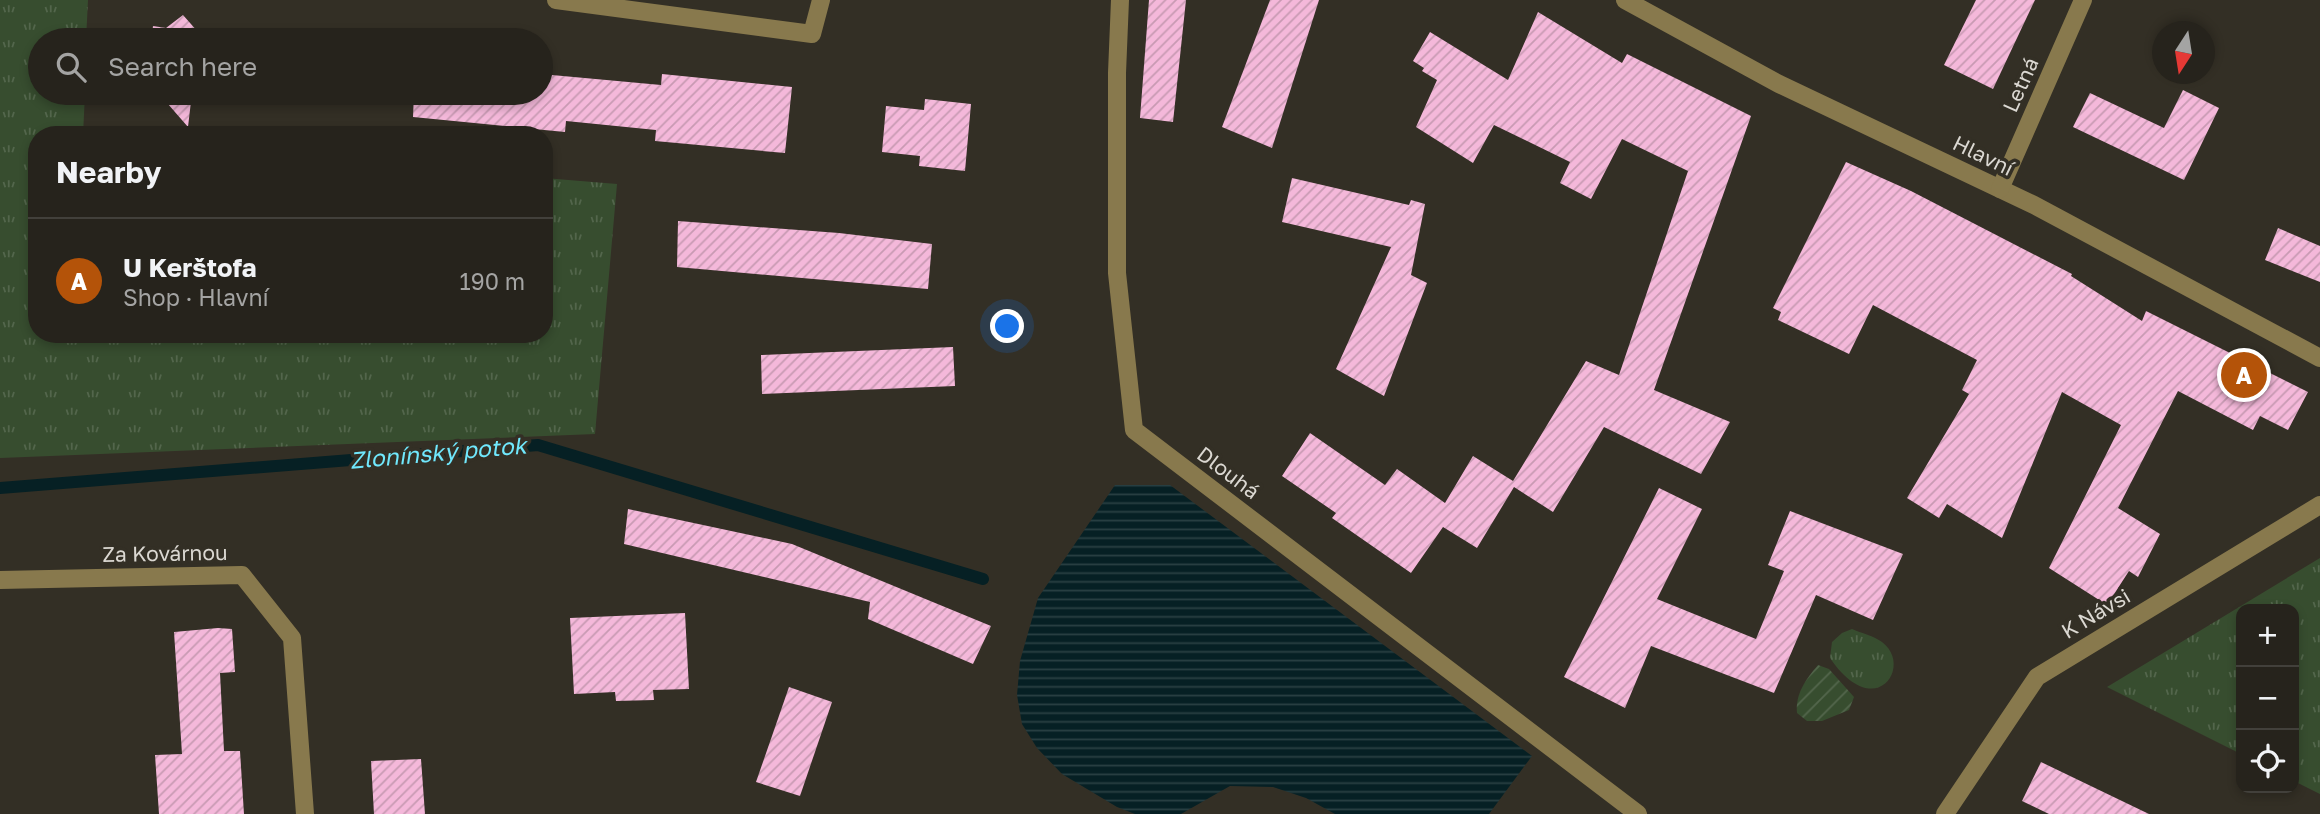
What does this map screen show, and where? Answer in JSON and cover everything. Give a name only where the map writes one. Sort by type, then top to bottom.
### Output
[{"type":"street","points":[[556,0],[812,34],[821,0]]},
{"type":"street","name":"Dlouhá","points":[[1120,0],[1117,73],[1117,273],[1134,430],[1638,814]]},
{"type":"street","name":"Hlavní","points":[[1625,0],[1779,84],[2000,189],[2320,358]]},
{"type":"street","name":"Letná","points":[[2000,189],[2083,0]]},
{"type":"street","name":"K Návsi","points":[[1945,814],[2037,677],[2320,505]]},
{"type":"street","name":"Za Kovárnou","points":[[0,580],[242,575],[292,639],[305,814]]},
{"type":"green space","points":[[0,0],[88,0],[87,28],[28,28],[28,105],[84,105],[83,126],[28,126],[28,343],[553,343],[553,179],[617,184],[595,434],[0,458]]},
{"type":"green space","points":[[2320,558],[2320,794],[2299,784],[2299,604],[2244,604]]},
{"type":"green space","points":[[2236,609],[2236,752],[2107,687]]},
{"type":"green space","points":[[1852,629],[1879,640],[1891,652],[1894,664],[1885,684],[1875,688],[1862,687],[1846,677],[1830,658],[1832,642]]},
{"type":"green space","points":[[1818,665],[1829,669],[1854,697],[1849,710],[1822,721],[1807,721],[1797,713],[1798,699],[1806,681]]},
{"type":"water","points":[[1115,485],[1170,485],[1532,756],[1489,814],[1335,814],[1306,798],[1273,787],[1230,786],[1181,814],[1135,814],[1117,807],[1062,774],[1037,748],[1022,724],[1017,695],[1020,661],[1038,598]]},
{"type":"building","points":[[1149,0],[1186,0],[1173,122],[1140,118]]},
{"type":"building","points":[[1270,0],[1319,0],[1272,148],[1222,127]]},
{"type":"building","points":[[1976,0],[2035,0],[1993,89],[1944,65]]},
{"type":"building","points":[[1538,12],[1622,63],[1627,54],[1751,116],[1654,390],[1730,422],[1701,474],[1604,427],[1553,512],[1514,487],[1477,548],[1443,527],[1411,573],[1332,518],[1336,513],[1282,476],[1310,433],[1385,485],[1397,469],[1445,503],[1473,456],[1513,481],[1586,361],[1619,375],[1688,171],[1622,139],[1591,199],[1560,183],[1570,162],[1494,125],[1473,163],[1416,127],[1437,80],[1422,71],[1424,68],[1413,61],[1430,32],[1508,80]]},
{"type":"building","points":[[183,15],[194,28],[166,28]]},
{"type":"building","points":[[662,74],[792,87],[785,153],[655,141],[656,130],[566,121],[565,132],[553,131],[553,126],[504,126],[413,117],[414,105],[553,105],[553,75],[661,85]]},
{"type":"building","points":[[2183,90],[2219,108],[2184,180],[2073,127],[2090,93],[2164,128]]},
{"type":"building","points":[[925,99],[971,104],[965,171],[919,166],[920,156],[882,152],[886,106],[924,110]]},
{"type":"building","points":[[169,105],[191,105],[187,126]]},
{"type":"building","points":[[1846,162],[1911,191],[2072,274],[2071,276],[2142,321],[2146,311],[2308,392],[2288,430],[2260,416],[2253,430],[2178,391],[2118,508],[2160,534],[2138,577],[2129,571],[2107,605],[2049,568],[2121,425],[2062,392],[2002,538],[1947,504],[1939,518],[1907,498],[1969,394],[1962,390],[1977,360],[1873,305],[1849,354],[1778,320],[1781,312],[1773,308]]},
{"type":"building","points":[[1292,178],[1409,205],[1411,200],[1425,204],[1411,275],[1427,283],[1384,396],[1336,369],[1391,247],[1282,222]]},
{"type":"building","points":[[678,221],[839,233],[932,244],[928,289],[677,267]]},
{"type":"building","points":[[2278,228],[2320,246],[2320,282],[2265,260]]},
{"type":"building","points":[[953,347],[955,386],[762,394],[761,355]]},
{"type":"building","points":[[1659,488],[1702,509],[1657,599],[1756,639],[1784,571],[1768,565],[1790,511],[1903,554],[1873,620],[1816,595],[1774,693],[1651,646],[1625,708],[1564,677]]},
{"type":"building","points":[[628,509],[792,544],[991,626],[973,664],[868,619],[870,602],[624,544]]},
{"type":"building","points":[[685,613],[689,689],[653,690],[654,700],[616,701],[615,692],[574,694],[570,618]]},
{"type":"building","points":[[232,629],[235,672],[220,673],[224,751],[240,751],[244,814],[159,814],[155,755],[182,754],[174,632]]},
{"type":"building","points":[[789,687],[832,702],[800,796],[756,782]]},
{"type":"building","points":[[421,759],[425,814],[374,814],[371,761]]},
{"type":"building","points":[[2041,762],[2149,814],[2049,814],[2022,801]]},
{"type":"waterway","name":"Zlonínský potok","points":[[0,488],[538,445],[983,579]]},
{"type":"place","name":"U Kerštofa","points":[[2244,375]]}]
